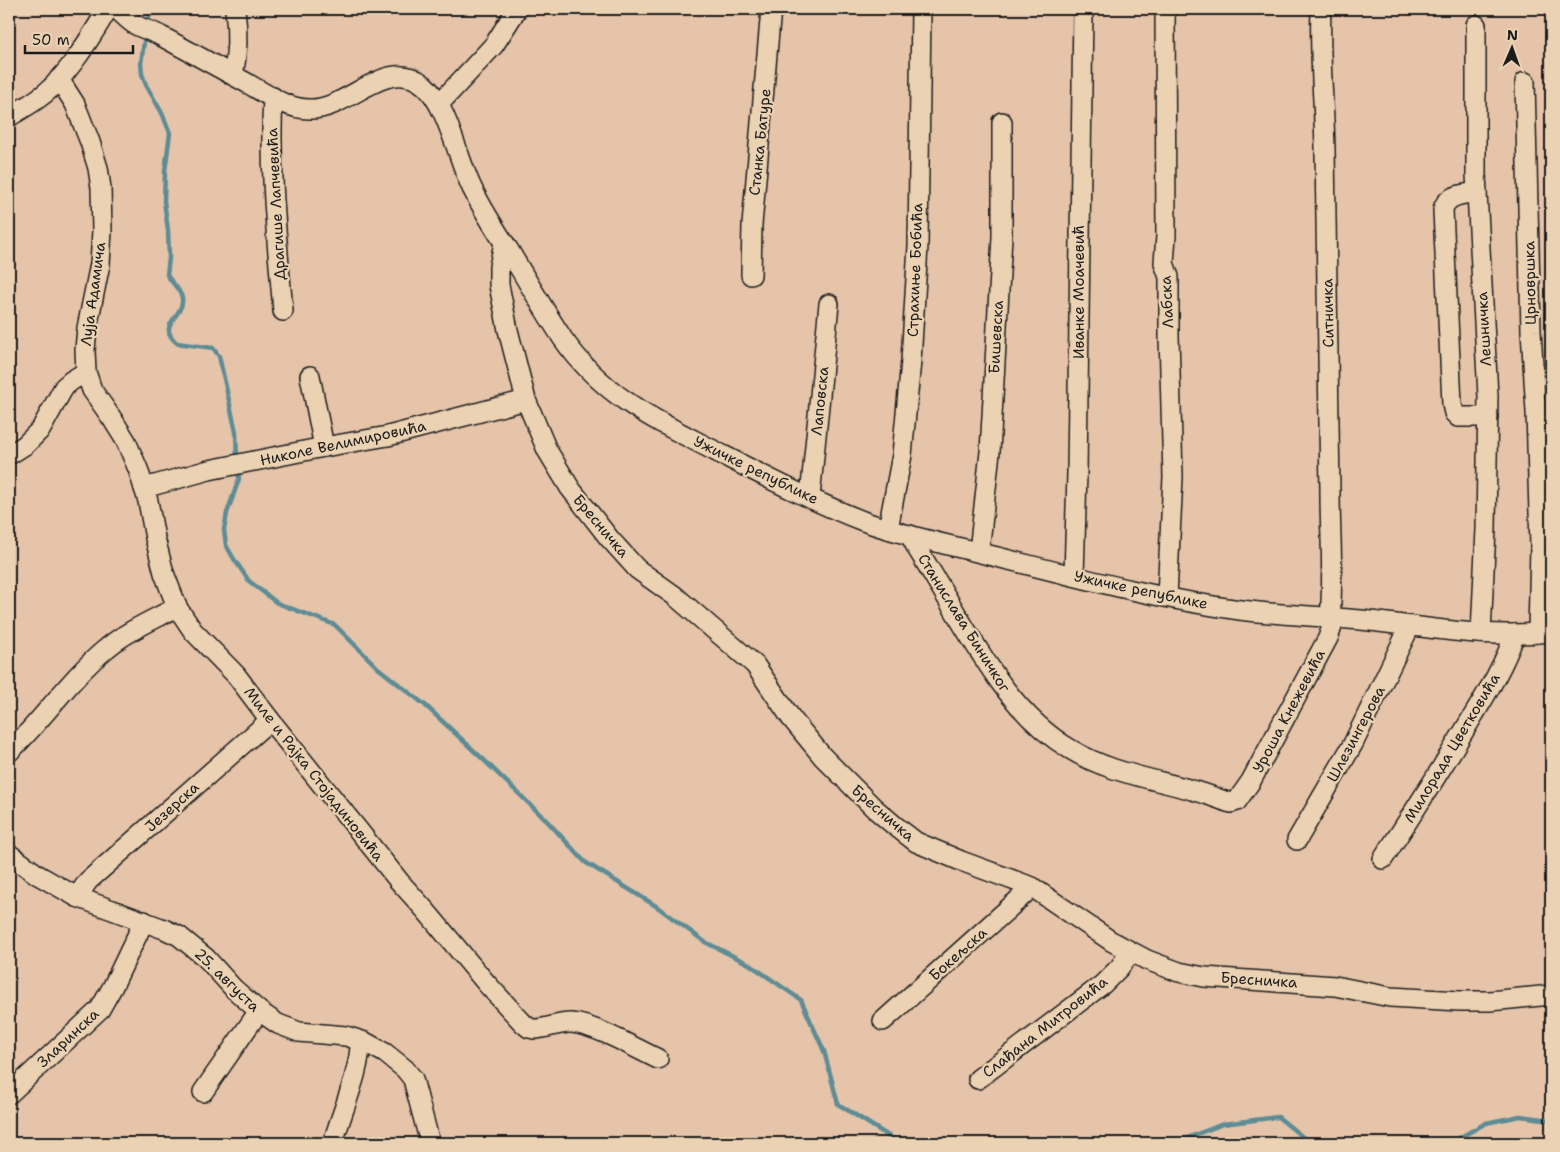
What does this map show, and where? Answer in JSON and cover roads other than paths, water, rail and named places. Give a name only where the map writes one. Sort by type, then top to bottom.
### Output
[{"type":"street","points":[[9,117],[50,89],[76,58],[108,9]]},
{"type":"street","name":"Ужичке републике","points":[[117,9],[134,24],[160,35],[233,76],[297,107],[316,110],[336,104],[385,78],[409,76],[416,79],[425,86],[439,104],[472,189],[504,243],[551,321],[573,353],[594,375],[618,396],[662,424],[810,497],[862,520],[910,535],[1074,576],[1239,609],[1481,633],[1515,634],[1544,632]]},
{"type":"street","points":[[233,76],[237,42],[235,9]]},
{"type":"street","points":[[439,104],[494,46],[517,9]]},
{"type":"street","name":"Станка Батуре","points":[[751,275],[752,225],[771,9]]},
{"type":"street","name":"Страхиње Бобића","points":[[888,529],[902,455],[911,361],[918,246],[921,9]]},
{"type":"street","name":"Иванке Моачевић","points":[[1074,576],[1078,473],[1082,9]]},
{"type":"street","name":"Лабска","points":[[1165,9],[1166,236],[1164,263],[1169,277],[1173,477],[1167,596]]},
{"type":"street","name":"Ситничка","points":[[1321,9],[1320,36],[1324,112],[1333,618]]},
{"type":"street","name":"Лешничка","points":[[1476,25],[1477,192],[1488,396],[1486,529],[1481,633]]},
{"type":"street","name":"Луја Адамича","points":[[59,79],[75,104],[90,142],[98,168],[101,188],[100,264],[87,328],[86,372]]},
{"type":"street","name":"Црновршка","points":[[1525,82],[1531,331],[1536,412],[1544,632]]},
{"type":"street","name":"Драгише Лапчевића","points":[[273,97],[273,207],[283,311]]},
{"type":"street","name":"Бишевска","points":[[979,552],[990,452],[1001,254],[1002,122]]},
{"type":"street","points":[[1477,192],[1447,200],[1443,210],[1454,412],[1458,416],[1488,417]]},
{"type":"street","name":"Бресничка","points":[[504,243],[499,267],[498,285],[526,400],[544,443],[584,508],[637,569],[675,596],[755,665],[806,737],[823,757],[894,826],[916,842],[961,861],[1032,886],[1131,952],[1162,966],[1190,975],[1335,986],[1390,997],[1475,1002],[1551,995]]},
{"type":"street","name":"Лаповска","points":[[810,497],[829,304]]},
{"type":"street","points":[[9,455],[26,445],[41,429],[64,387],[86,372]]},
{"type":"street","name":"Миле и Рајка Стојадиновића","points":[[86,372],[92,390],[114,420],[126,441],[144,488],[162,564],[177,607],[193,631],[236,675],[399,881],[487,984],[529,1028],[534,1030],[569,1022],[581,1024],[598,1030],[658,1059]]},
{"type":"street","points":[[310,376],[324,447]]},
{"type":"street","name":"Николе Велимировића","points":[[144,488],[209,470],[388,436],[526,400]]},
{"type":"street","name":"Станислава Биничког","points":[[910,535],[983,658],[1020,709],[1048,733],[1078,754],[1124,772],[1193,790],[1231,803],[1237,801]]},
{"type":"street","points":[[9,752],[105,649],[127,634],[177,607]]},
{"type":"street","name":"Уроша Кнежевића","points":[[1237,801],[1251,781],[1306,680],[1328,638],[1333,618]]},
{"type":"street","name":"Шлезингерова","points":[[1297,840],[1353,744],[1410,626]]},
{"type":"street","name":"Милорада Цветковића","points":[[1383,859],[1427,791],[1494,680],[1506,658],[1515,634]]},
{"type":"street","name":"Језерска","points":[[77,897],[88,881],[270,720]]},
{"type":"street","name":"25. августа","points":[[9,854],[38,875],[77,897],[144,921],[179,936],[206,958],[234,989],[259,1011],[278,1024],[299,1032],[336,1034],[360,1041],[384,1054],[405,1069],[412,1079],[430,1143]]},
{"type":"street","name":"Бокељска","points":[[883,1021],[1032,886]]},
{"type":"street","name":"Зларинска","points":[[9,1094],[100,1009],[144,921]]},
{"type":"street","name":"Слађана Митровића","points":[[978,1078],[1103,984],[1119,968],[1131,952]]},
{"type":"street","points":[[203,1092],[259,1011]]},
{"type":"street","points":[[333,1143],[358,1066],[360,1041]]},
{"type":"waterway","points":[[148,25],[150,9]]},
{"type":"waterway","points":[[145,35],[141,63],[142,74],[170,133],[165,171],[164,201],[168,230],[169,258],[167,275],[179,292],[182,304],[172,321],[169,331],[171,337],[177,343],[213,348],[219,356],[236,432],[237,460]]},
{"type":"waterway","points":[[238,468],[239,479],[227,513],[224,530],[226,545],[249,581],[277,603],[335,625],[378,668],[425,705],[486,762],[547,821],[585,862],[656,906],[705,942],[749,964],[801,1000],[824,1051],[838,1104],[898,1143]]},
{"type":"waterway","points":[[1450,1143],[1486,1123],[1520,1116],[1551,1120]]},
{"type":"waterway","points":[[1174,1143],[1223,1124],[1278,1117],[1310,1143]]}]
